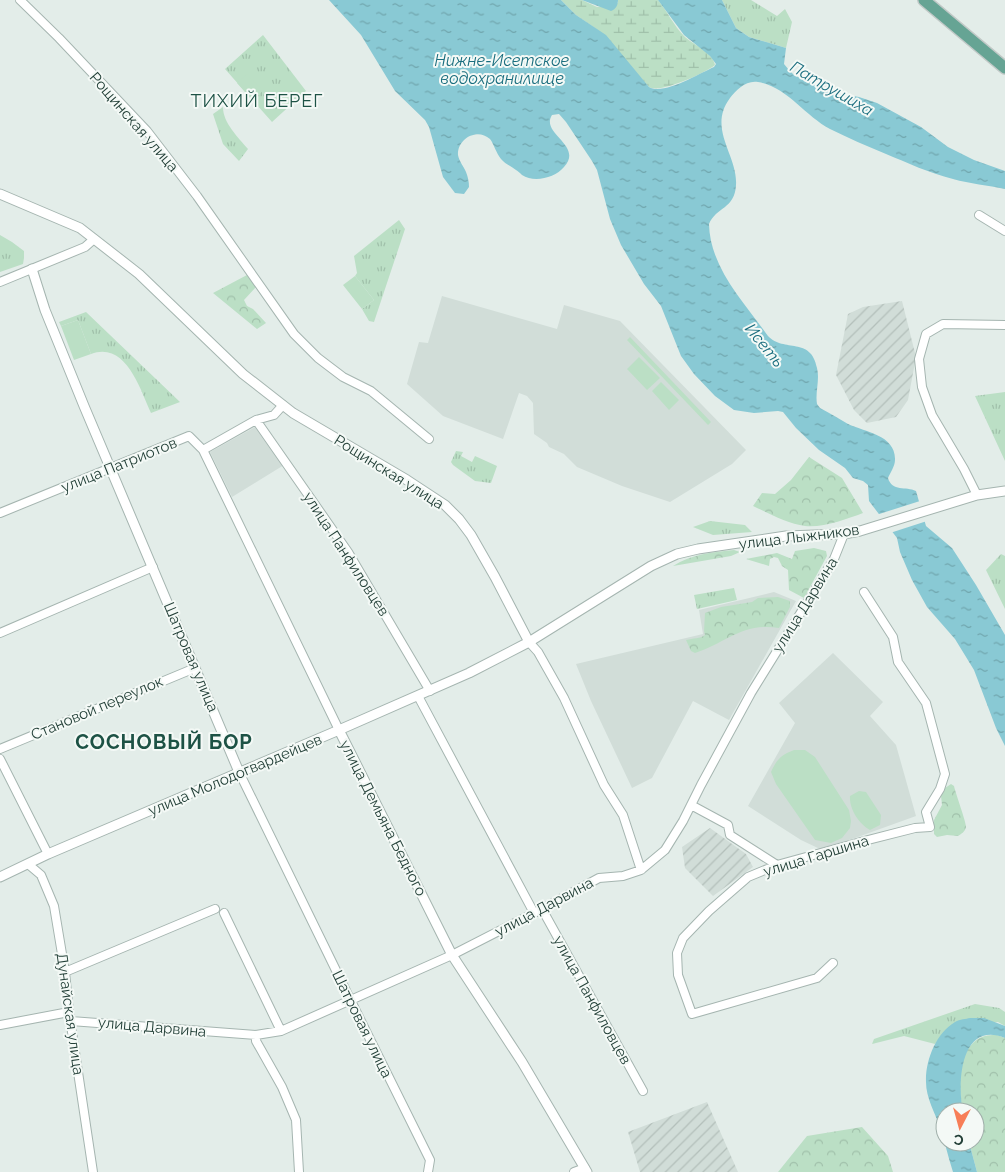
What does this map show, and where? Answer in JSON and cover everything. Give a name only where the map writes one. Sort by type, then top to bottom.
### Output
[{"type":"main road","points":[[924,0],[1005,68]]},
{"type":"street","name":"Рощинская улица","points":[[20,0],[59,38],[147,131],[197,196],[294,334],[343,377],[370,391],[429,439]]},
{"type":"street","name":"Рощинская улица","points":[[0,194],[80,228],[140,274],[243,374],[283,406],[430,494],[459,519],[471,535],[495,576],[529,642],[538,652],[564,698],[604,786],[623,816],[641,870]]},
{"type":"street","points":[[979,216],[1005,231]]},
{"type":"street","points":[[0,282],[85,247],[94,239]]},
{"type":"street","name":"Шатровая улица","points":[[32,269],[45,310],[239,772],[350,1001],[430,1160],[428,1172]]},
{"type":"street","points":[[977,495],[932,415],[922,387],[919,359],[926,334],[943,324],[1005,325]]},
{"type":"street","points":[[203,450],[256,420],[274,415],[283,406]]},
{"type":"street","name":"улица Панфиловцев","points":[[256,420],[348,552],[430,691]]},
{"type":"street","name":"улица Патриотов","points":[[0,513],[189,436],[203,450]]},
{"type":"street","name":"улица Демьяна Бедного","points":[[203,450],[339,730],[452,955],[522,1062],[586,1170]]},
{"type":"street","name":"улица Лыжников","points":[[651,566],[677,554],[698,549],[786,536],[844,534],[864,530],[977,495],[1005,491]]},
{"type":"street","name":"улица Дарвина","points":[[72,1020],[256,1035],[281,1031],[452,955],[599,878],[622,876],[641,870],[665,850],[683,821],[751,693],[834,559],[844,534]]},
{"type":"street","name":"улица Молодогвардейцев","points":[[0,877],[48,854],[469,673],[529,642],[651,566]]},
{"type":"street","points":[[0,633],[152,567]]},
{"type":"street","name":"улица Гаршина","points":[[833,963],[817,978],[692,1014],[678,975],[676,953],[683,938],[708,911],[748,878],[777,865],[915,828],[930,827],[926,812],[940,789],[945,774],[926,703],[898,662],[893,637],[864,592]]},
{"type":"street","name":"Становой переулок","points":[[0,749],[195,668]]},
{"type":"street","points":[[418,696],[534,913]]},
{"type":"street","points":[[0,759],[48,854]]},
{"type":"street","points":[[691,805],[728,825],[730,835],[777,865]]},
{"type":"street","name":"Дунайская улица","points":[[28,864],[41,875],[54,906],[93,1172]]},
{"type":"street","points":[[65,972],[215,909]]},
{"type":"street","name":"улица Панфиловцев","points":[[542,909],[643,1090]]},
{"type":"street","points":[[224,913],[281,1031]]},
{"type":"street","points":[[0,1025],[69,1012]]},
{"type":"street","points":[[256,1035],[256,1041],[282,1087],[296,1120],[299,1172]]},
{"type":"street","points":[[574,1172],[586,1170]]},
{"type":"shaded area","points":[[442,296],[557,329],[564,305],[620,321],[746,450],[732,464],[670,502],[622,486],[577,467],[564,454],[549,447],[547,443],[534,434],[533,403],[527,396],[519,393],[503,439],[443,416],[407,384],[419,342],[428,343]]},
{"type":"shaded area","points":[[902,301],[916,357],[908,400],[896,417],[867,423],[854,410],[836,375],[848,314],[863,307]]},
{"type":"shaded area","points":[[257,426],[284,465],[232,497],[210,452]]},
{"type":"shaded area","points":[[774,592],[796,601],[729,720],[693,701],[652,778],[632,788],[591,701],[576,664],[703,634],[699,610]]},
{"type":"shaded area","points":[[833,653],[883,702],[870,716],[896,745],[916,816],[820,849],[801,840],[748,806],[795,723],[779,703]]},
{"type":"shaded area","points":[[710,828],[746,854],[753,867],[713,896],[685,868],[682,847]]},
{"type":"shaded area","points":[[707,1102],[738,1172],[640,1172],[628,1132]]},
{"type":"green space","points":[[561,0],[582,0],[597,7],[618,3],[618,0],[658,0],[680,32],[707,52],[715,65],[693,77],[663,88],[649,87],[595,28],[576,15]]},
{"type":"green space","points":[[722,0],[751,0],[777,16],[785,9],[792,22],[786,48],[749,37],[736,28]]},
{"type":"green space","points":[[263,35],[306,91],[272,122],[225,69]]},
{"type":"green space","points":[[247,74],[263,91],[252,100],[237,83]]},
{"type":"green space","points":[[223,107],[228,124],[248,149],[239,161],[223,144],[213,114]]},
{"type":"green space","points":[[399,220],[405,229],[374,322],[369,321],[362,309],[374,300],[355,276],[357,273],[354,256]]},
{"type":"green space","points":[[0,235],[24,251],[23,264],[0,272]]},
{"type":"green space","points":[[247,275],[256,287],[244,300],[247,306],[253,309],[266,323],[257,329],[213,293]]},
{"type":"green space","points":[[355,276],[374,300],[362,309],[343,285]]},
{"type":"green space","points":[[86,312],[180,402],[151,413],[136,380],[122,361],[114,354],[103,352],[91,354],[78,320],[61,326],[59,322]]},
{"type":"green space","points":[[78,320],[91,354],[74,360],[61,326]]},
{"type":"green space","points":[[630,337],[711,422],[708,425],[627,340]]},
{"type":"green space","points":[[639,357],[660,378],[647,390],[627,369]]},
{"type":"green space","points":[[661,382],[679,400],[669,410],[652,391]]},
{"type":"green space","points":[[1005,392],[1005,461],[975,396]]},
{"type":"green space","points":[[456,451],[463,452],[461,456],[472,462],[475,456],[497,466],[491,483],[475,481],[453,465],[451,462]]},
{"type":"green space","points":[[809,457],[842,478],[863,513],[827,524],[805,526],[785,521],[753,506],[762,493],[775,494],[791,480]]},
{"type":"green space","points":[[710,521],[745,525],[752,532],[713,535],[693,527]]},
{"type":"green space","points":[[814,548],[826,551],[827,556],[804,598],[789,590],[788,570],[782,566],[778,558],[770,559],[769,566],[746,559],[777,553],[792,559],[795,551]]},
{"type":"green space","points":[[734,550],[740,552],[731,556],[673,566],[695,556]]},
{"type":"green space","points":[[1001,554],[1005,556],[1005,609],[986,570]]},
{"type":"green space","points":[[734,588],[737,600],[697,609],[694,595]]},
{"type":"green space","points":[[778,597],[790,601],[790,607],[779,628],[755,628],[735,634],[695,653],[691,651],[686,640],[705,635],[705,613],[721,607],[752,602],[758,598]]},
{"type":"green space","points":[[794,750],[805,750],[815,757],[849,810],[850,828],[842,838],[831,843],[815,840],[776,784],[771,772],[773,768],[780,758]]},
{"type":"green space","points":[[951,784],[954,786],[966,827],[964,832],[958,836],[947,835],[937,837],[934,834],[934,820],[942,805],[942,790]]},
{"type":"green space","points":[[859,791],[866,792],[881,815],[880,825],[870,830],[859,820],[851,806],[850,796]]},
{"type":"green space","points":[[975,1004],[999,1008],[1005,1012],[1005,1026],[998,1022],[946,1030],[935,1044],[904,1036],[872,1044],[874,1039]]},
{"type":"green space","points":[[990,1035],[1005,1038],[1005,1172],[977,1172],[972,1152],[985,1152],[985,1102],[961,1102],[960,1093],[960,1072],[966,1053],[978,1039]]},
{"type":"green space","points":[[862,1127],[888,1156],[893,1172],[778,1172],[807,1136]]},
{"type":"water","name":"Нижне-Исетское водохранилище","points":[[329,0],[561,0],[576,15],[606,35],[649,87],[663,89],[681,83],[714,67],[716,64],[710,56],[684,35],[658,0],[722,0],[736,28],[749,37],[786,48],[784,64],[795,76],[806,79],[833,92],[877,103],[921,127],[948,147],[974,160],[1005,171],[1005,189],[959,181],[919,168],[830,129],[778,90],[768,85],[754,82],[742,86],[735,92],[724,109],[722,131],[733,163],[736,185],[735,193],[729,203],[712,218],[709,224],[715,255],[739,297],[768,336],[774,341],[803,348],[814,358],[818,373],[817,404],[820,408],[848,424],[878,436],[890,445],[894,452],[895,460],[888,478],[890,482],[896,487],[916,491],[926,526],[952,548],[1005,635],[1005,746],[996,728],[974,670],[955,639],[927,607],[912,580],[900,552],[897,538],[869,501],[868,485],[863,481],[853,478],[845,468],[819,450],[796,428],[783,412],[754,413],[734,410],[715,396],[694,374],[681,356],[661,306],[644,284],[621,245],[610,219],[597,170],[559,114],[552,115],[550,122],[552,128],[569,152],[569,159],[560,171],[544,178],[532,179],[522,175],[503,161],[490,139],[479,134],[469,136],[461,144],[458,155],[467,174],[469,187],[464,194],[455,193],[443,177],[429,127],[425,120],[395,91],[361,35]]},
{"type":"water","points":[[582,0],[618,0],[618,4],[611,11]]},
{"type":"water","points":[[984,1018],[1005,1026],[1005,1038],[990,1035],[979,1038],[970,1046],[962,1072],[961,1102],[935,1102],[935,1115],[927,1094],[927,1065],[933,1048],[942,1033],[955,1022]]},
{"type":"water","points":[[947,1152],[972,1152],[977,1172],[953,1172]]},
{"type":"pier","points":[[920,501],[927,521],[890,533],[876,515]]},
{"type":"district","name":"ТИХИЙ БЕРЕГ","points":[[257,101]]},
{"type":"district","name":"СОСНОВЫЙ БОР","points":[[164,742]]},
{"type":"water label","name":"Патрушиха","points":[[832,88]]},
{"type":"water label","name":"Исеть","points":[[765,345]]}]
